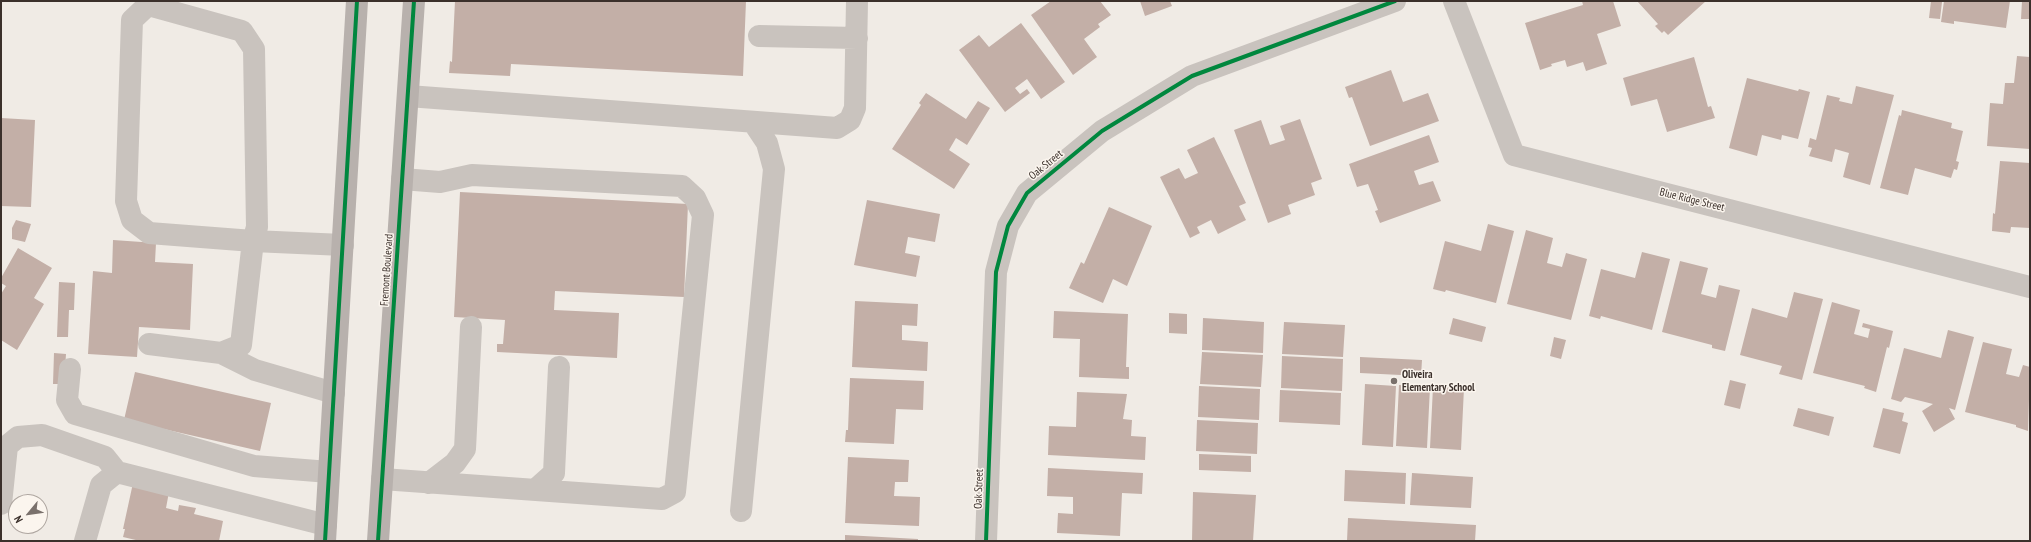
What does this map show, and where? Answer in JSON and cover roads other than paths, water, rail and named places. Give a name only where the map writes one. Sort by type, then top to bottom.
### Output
[{"type":"main road","points":[[326,533],[357,1]]},
{"type":"main road","name":"Fremont Boulevard","points":[[378,541],[414,1]]},
{"type":"street","points":[[408,96],[837,128],[850,120],[855,108],[857,1]]},
{"type":"street","name":"Oak Street","points":[[986,541],[996,272],[1008,226],[1026,193],[1102,131],[1192,76],[1395,1]]},
{"type":"street","name":"Blue Ridge Street","points":[[1454,1],[1514,155],[2030,287]]},
{"type":"street","points":[[221,353],[241,345],[253,241],[257,227],[254,49],[242,31],[148,5],[132,20],[126,201],[132,220],[149,233],[253,241],[343,245]]},
{"type":"street","points":[[759,36],[857,38]]},
{"type":"street","points":[[741,511],[774,169],[767,142],[753,122]]},
{"type":"street","points":[[382,479],[662,499],[675,492],[703,215],[695,198],[682,186],[472,175],[440,182],[402,179]]},
{"type":"street","points":[[429,482],[455,462],[465,449],[471,327]]},
{"type":"street","points":[[149,344],[221,353],[255,370],[334,393]]},
{"type":"street","points":[[535,490],[554,473],[559,367]]},
{"type":"street","points":[[70,369],[67,400],[75,414],[254,466],[329,472]]},
{"type":"street","points":[[1,504],[7,446],[18,437],[42,435],[105,457],[117,472],[326,533]]},
{"type":"street","points":[[85,541],[101,485],[117,472]]},
{"type":"place","name":"Oliveira Elementary School","points":[[1394,381]]}]
